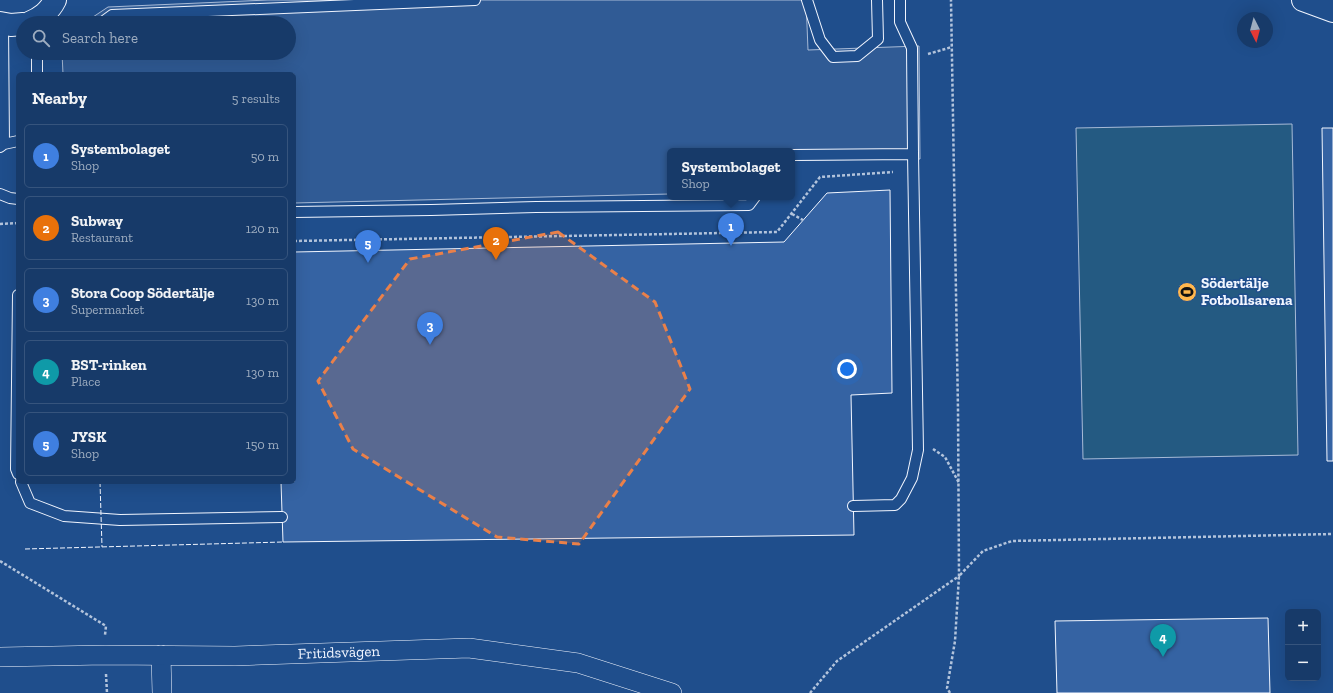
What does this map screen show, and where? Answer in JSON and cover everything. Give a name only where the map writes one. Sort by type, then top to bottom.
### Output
[{"type":"main road","points":[[38,16],[47,12],[55,0]]},
{"type":"main road","points":[[1303,0],[1333,11]]},
{"type":"street","name":"Fritidsvägen","points":[[0,657],[105,655],[235,656],[469,648],[578,663],[672,693]]},
{"type":"street","points":[[161,655],[162,693]]},
{"type":"lane","points":[[112,16],[475,0]]},
{"type":"lane","points":[[807,0],[820,40],[833,56],[856,56],[878,39],[877,0]]},
{"type":"lane","points":[[853,506],[894,505],[901,499],[912,478],[918,450],[912,48],[900,22],[900,0]]},
{"type":"lane","points":[[16,55],[2,145],[16,142]]},
{"type":"lane","points":[[37,60],[37,72]]},
{"type":"lane","points":[[795,155],[913,154]]},
{"type":"lane","points":[[0,194],[16,199]]},
{"type":"lane","points":[[296,212],[536,207],[749,205],[753,200]]},
{"type":"lane","points":[[22,484],[30,503],[64,516],[120,520],[282,517]]},
{"type":"path","points":[[950,693],[947,688],[955,641],[959,576],[959,483],[951,0]]},
{"type":"path","points":[[912,59],[952,47]]},
{"type":"path","points":[[792,214],[804,220]]},
{"type":"path","points":[[0,224],[16,223]]},
{"type":"path","points":[[372,239],[372,250]]},
{"type":"path","points":[[918,438],[944,458],[959,483]]},
{"type":"path","points":[[810,693],[836,662],[959,576],[983,551],[1012,541],[1333,534]]},
{"type":"path","points":[[0,561],[106,626],[105,655],[107,693]]},
{"type":"highlighted area","points":[[558,232],[655,302],[690,389],[579,544],[497,537],[353,449],[318,381],[410,259]]},
{"type":"shaded area","points":[[268,0],[806,0],[808,50],[919,46],[920,159],[795,160],[795,148],[667,148],[667,194],[296,203],[296,72],[63,72],[62,60],[296,60],[296,16],[94,16],[108,7]]},
{"type":"shaded area","name":"Södertälje Fotbollsarena","points":[[1292,124],[1298,455],[1083,459],[1076,128]]},
{"type":"building","points":[[1322,128],[1333,128],[1333,461],[1327,461]]},
{"type":"building","points":[[890,190],[892,393],[851,395],[854,535],[283,542],[281,484],[296,484],[296,252],[784,242],[827,193]]},
{"type":"building","points":[[1268,618],[1270,693],[1057,693],[1055,621]]},
{"type":"fence","points":[[100,484],[102,547]]},
{"type":"fence","points":[[25,549],[283,542]]},
{"type":"place","name":"Systembolaget","points":[[731,246]]},
{"type":"place","name":"Subway","points":[[496,260]]},
{"type":"place","name":"JYSK","points":[[368,263]]},
{"type":"place","name":"Södertälje Fotbollsarena","points":[[1187,292]]},
{"type":"place","name":"Stora Coop Södertälje","points":[[430,345]]},
{"type":"place","name":"BST-rinken","points":[[1163,657]]}]
